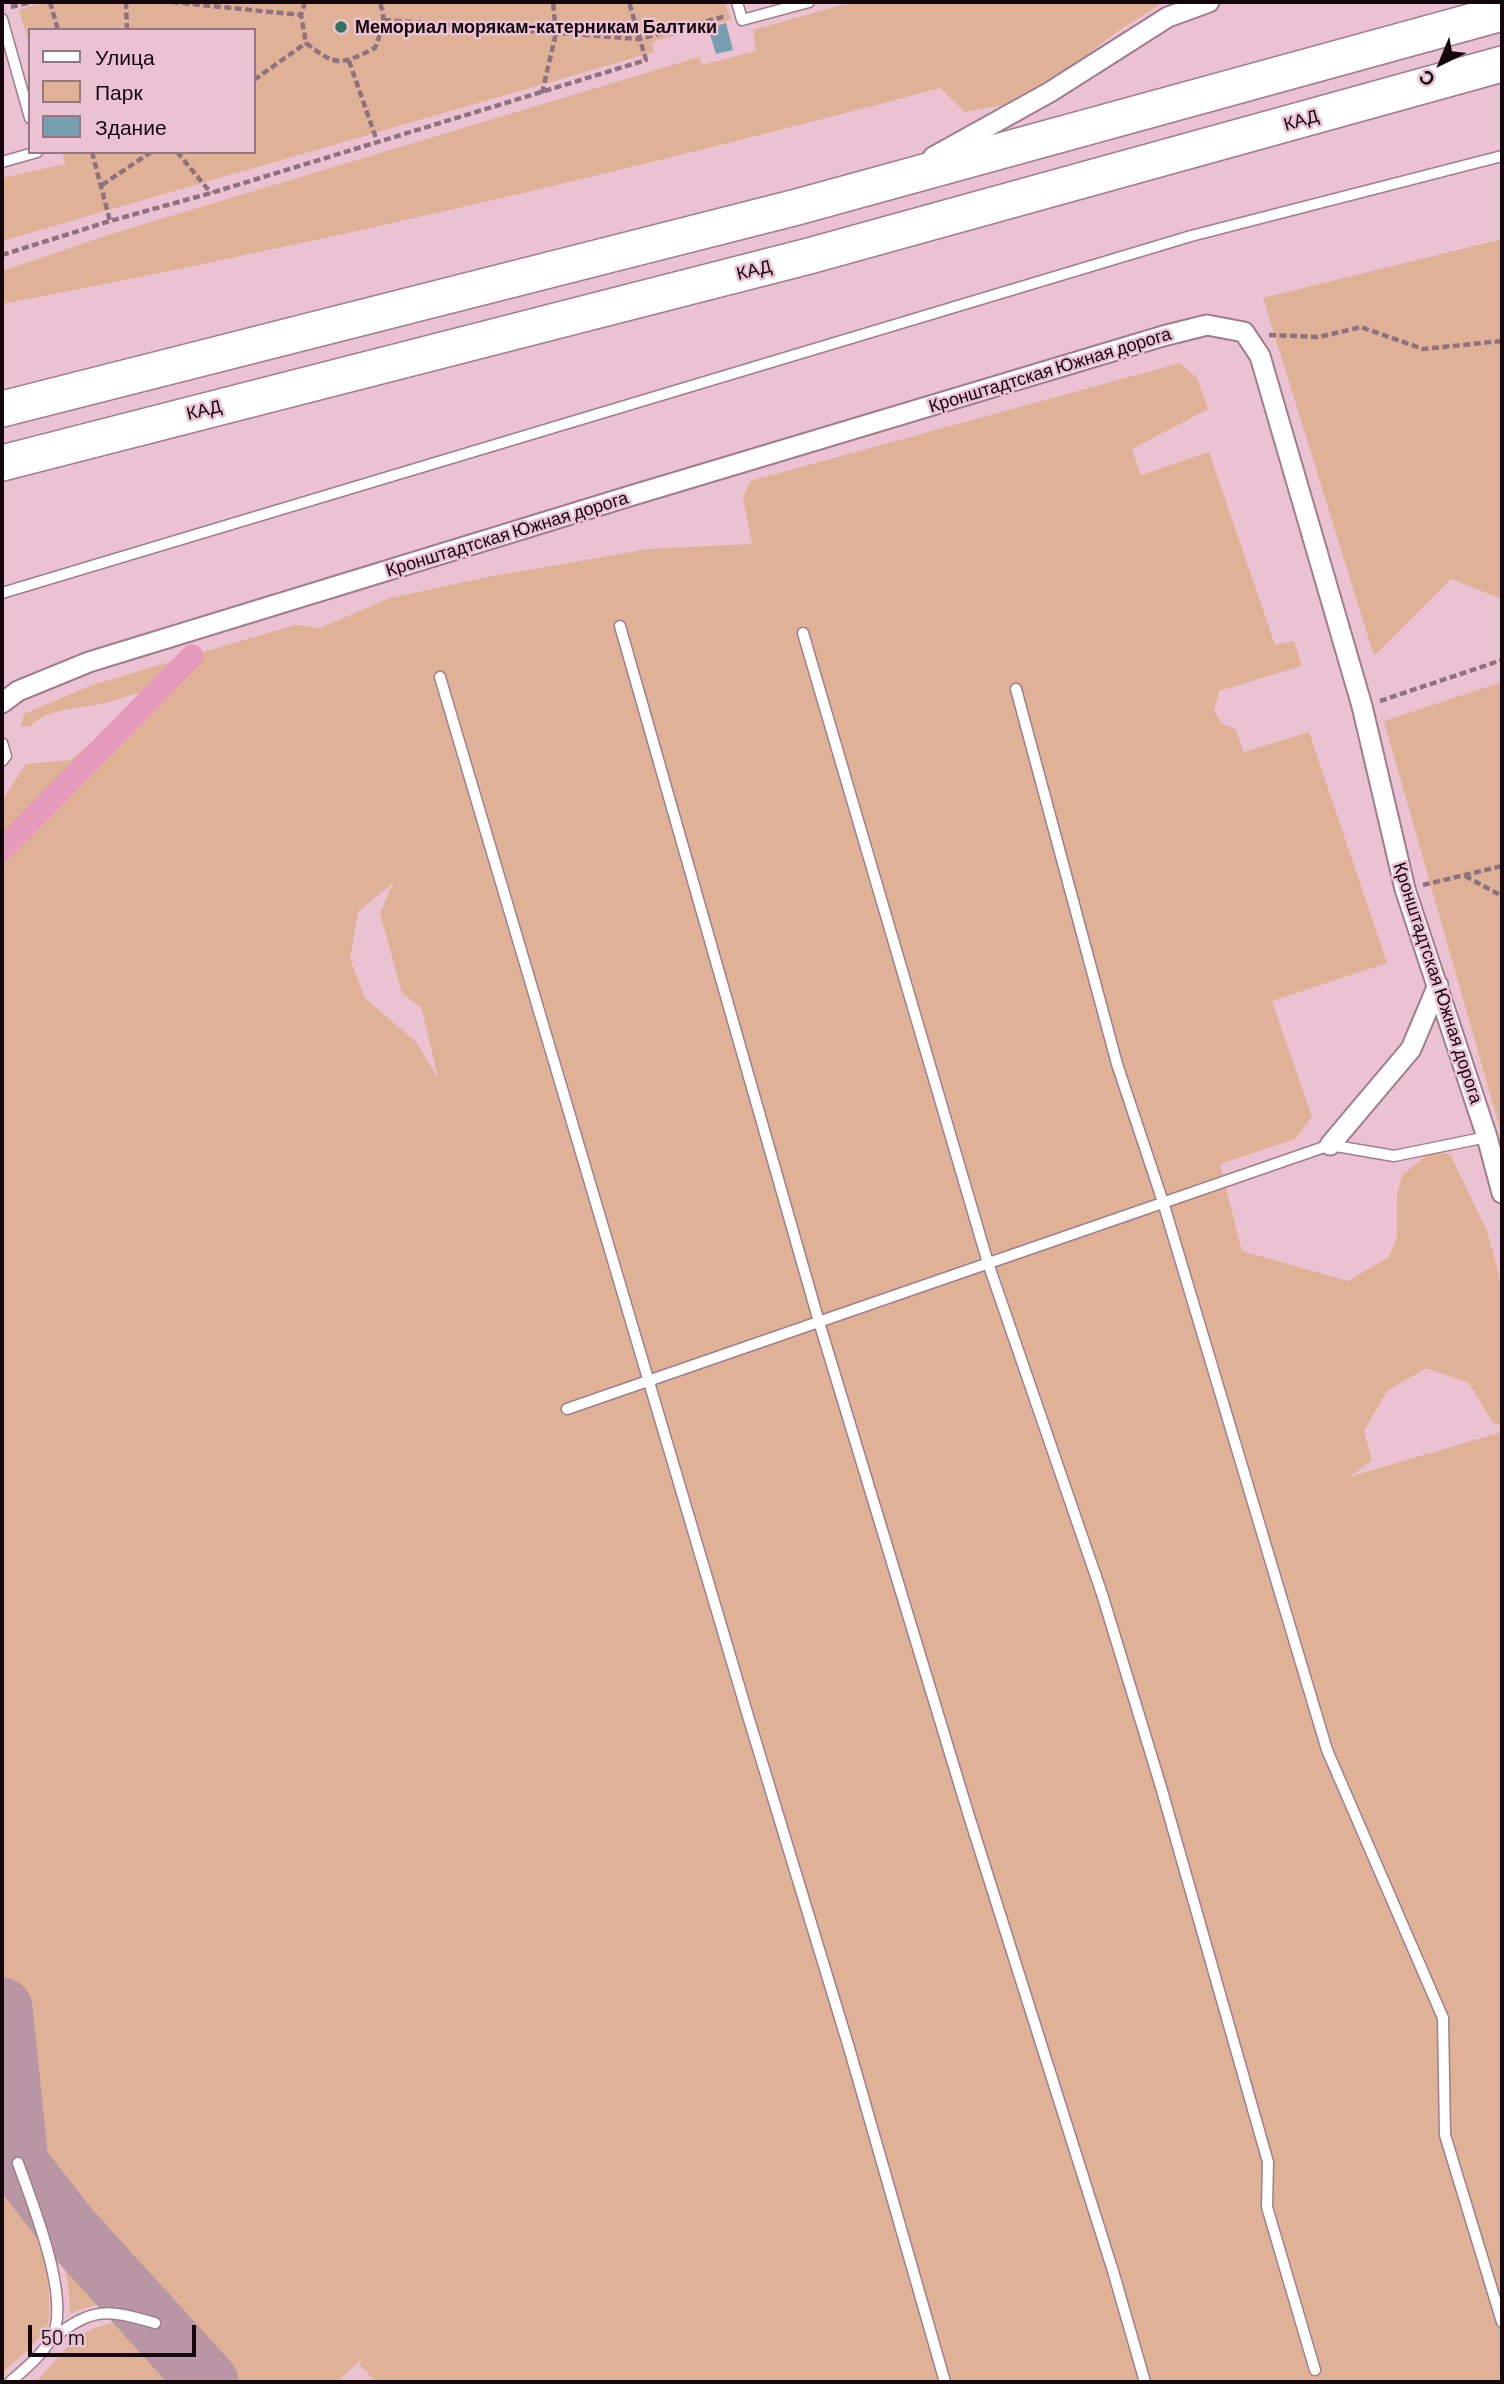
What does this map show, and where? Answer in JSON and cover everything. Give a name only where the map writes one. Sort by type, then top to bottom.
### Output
[{"type":"highway","points":[[2,409],[797,207],[1502,13]]},
{"type":"highway","name":"КАД","points":[[2,463],[809,256],[1502,64]]},
{"type":"street","points":[[891,180],[1050,92],[1168,17],[1209,2]]},
{"type":"street","name":"Кронштадтская Южная дорога","points":[[2,703],[18,691],[89,662],[1123,348],[1207,325],[1244,332],[1261,356],[1363,706],[1405,889],[1438,985],[1502,1193]]},
{"type":"street","points":[[1330,1144],[1412,1049],[1438,985]]},
{"type":"lane","points":[[737,2],[742,20],[809,2]]},
{"type":"lane","points":[[2,19],[28,111]]},
{"type":"lane","points":[[2,162],[30,154]]},
{"type":"lane","points":[[2,593],[1178,240],[1502,156]]},
{"type":"lane","points":[[620,626],[819,1322],[1145,2382]]},
{"type":"lane","points":[[803,633],[988,1263],[1101,1594],[1161,1787],[1268,2162],[1267,2207],[1315,2370]]},
{"type":"lane","points":[[440,677],[854,2065],[945,2382]]},
{"type":"lane","points":[[1016,689],[1117,1064],[1163,1202],[1326,1750],[1443,2018],[1445,2135],[1502,2322]]},
{"type":"lane","points":[[2,743],[6,756],[2,761]]},
{"type":"lane","points":[[567,1409],[1330,1144],[1394,1156],[1486,1137]]},
{"type":"lane","points":[[18,2163],[53,2264],[57,2317],[52,2338]]},
{"type":"lane","points":[[10,2382],[38,2357],[52,2338],[76,2320],[105,2312],[155,2323]]},
{"type":"path","points":[[2,9],[31,2]]},
{"type":"path","points":[[50,2],[57,28]]},
{"type":"path","points":[[126,2],[127,28]]},
{"type":"path","points":[[172,2],[301,15]]},
{"type":"path","points":[[305,2],[301,15],[306,43],[327,60],[349,61],[375,48],[384,20],[379,2]]},
{"type":"path","points":[[542,93],[556,33],[553,2]]},
{"type":"path","points":[[2,255],[646,60],[629,2]]},
{"type":"path","points":[[384,20],[639,39],[740,13]]},
{"type":"path","points":[[256,79],[306,43]]},
{"type":"path","points":[[349,61],[377,141]]},
{"type":"path","points":[[93,154],[110,221]]},
{"type":"path","points":[[102,185],[148,154]]},
{"type":"path","points":[[179,154],[211,193]]},
{"type":"path","points":[[1244,332],[1319,337],[1362,327],[1423,348],[1502,341]]},
{"type":"path","points":[[1363,706],[1502,660]]},
{"type":"path","points":[[1405,889],[1502,866]]},
{"type":"path","points":[[1464,876],[1502,896]]},
{"type":"green space","points":[[43,2],[725,2],[731,20],[652,42],[654,52],[2,241],[2,178],[65,164],[62,154],[256,154],[256,28],[28,28],[28,39],[19,10]]},
{"type":"green space","points":[[852,2],[1164,2],[1115,33],[1083,58],[1002,105],[965,112],[940,88],[473,205],[238,257],[2,304],[2,271],[111,234],[699,57],[702,65],[756,51],[753,30]]},
{"type":"green space","points":[[1502,239],[1502,599],[1451,579],[1374,656],[1263,298]]},
{"type":"green space","points":[[1180,363],[1197,378],[1208,409],[1132,449],[1141,475],[1209,452],[1275,645],[1294,641],[1302,666],[1219,691],[1214,711],[1222,724],[1235,728],[1244,752],[1309,732],[1387,963],[1272,1001],[1312,1117],[1295,1139],[1220,1164],[1242,1251],[1348,1281],[1389,1257],[1397,1237],[1397,1195],[1402,1175],[1430,1153],[1450,1154],[1487,1231],[1502,1286],[1502,1426],[1493,1423],[1469,1383],[1426,1368],[1387,1391],[1364,1431],[1372,1461],[1349,1477],[1502,1432],[1502,2382],[376,2382],[359,2364],[363,2358],[337,2382],[219,2382],[147,2304],[67,2210],[2,2124],[2,801],[26,764],[71,760],[115,722],[144,692],[56,712],[30,726],[21,727],[24,714],[92,685],[295,625],[320,628],[390,598],[488,577],[649,549],[752,544],[743,498],[750,481]],"holes":[[[393,883],[380,913],[402,993],[422,1009],[438,1078],[416,1042],[365,998],[350,959],[358,912]]]},
{"type":"green space","points":[[1502,682],[1502,1136],[1384,721]]},
{"type":"green space","points":[[2,2156],[29,2209],[42,2247],[48,2285],[49,2321],[39,2338],[2,2373]]},
{"type":"green space","points":[[52,2222],[122,2305],[95,2305],[70,2314],[65,2267]]},
{"type":"green space","points":[[113,2323],[130,2325],[144,2332],[190,2382],[35,2382],[77,2338]]},
{"type":"building","points":[[726,23],[733,50],[716,54],[708,28]]},
{"type":"waterway","points":[[2,850],[192,656]]},
{"type":"taxiway","points":[[2,2008],[18,2163],[2,2164]]},
{"type":"taxiway","points":[[2,2143],[67,2227],[208,2382]]},
{"type":"place","name":"Мемориал морякам-катерникам Балтики","points":[[341,27]]}]
